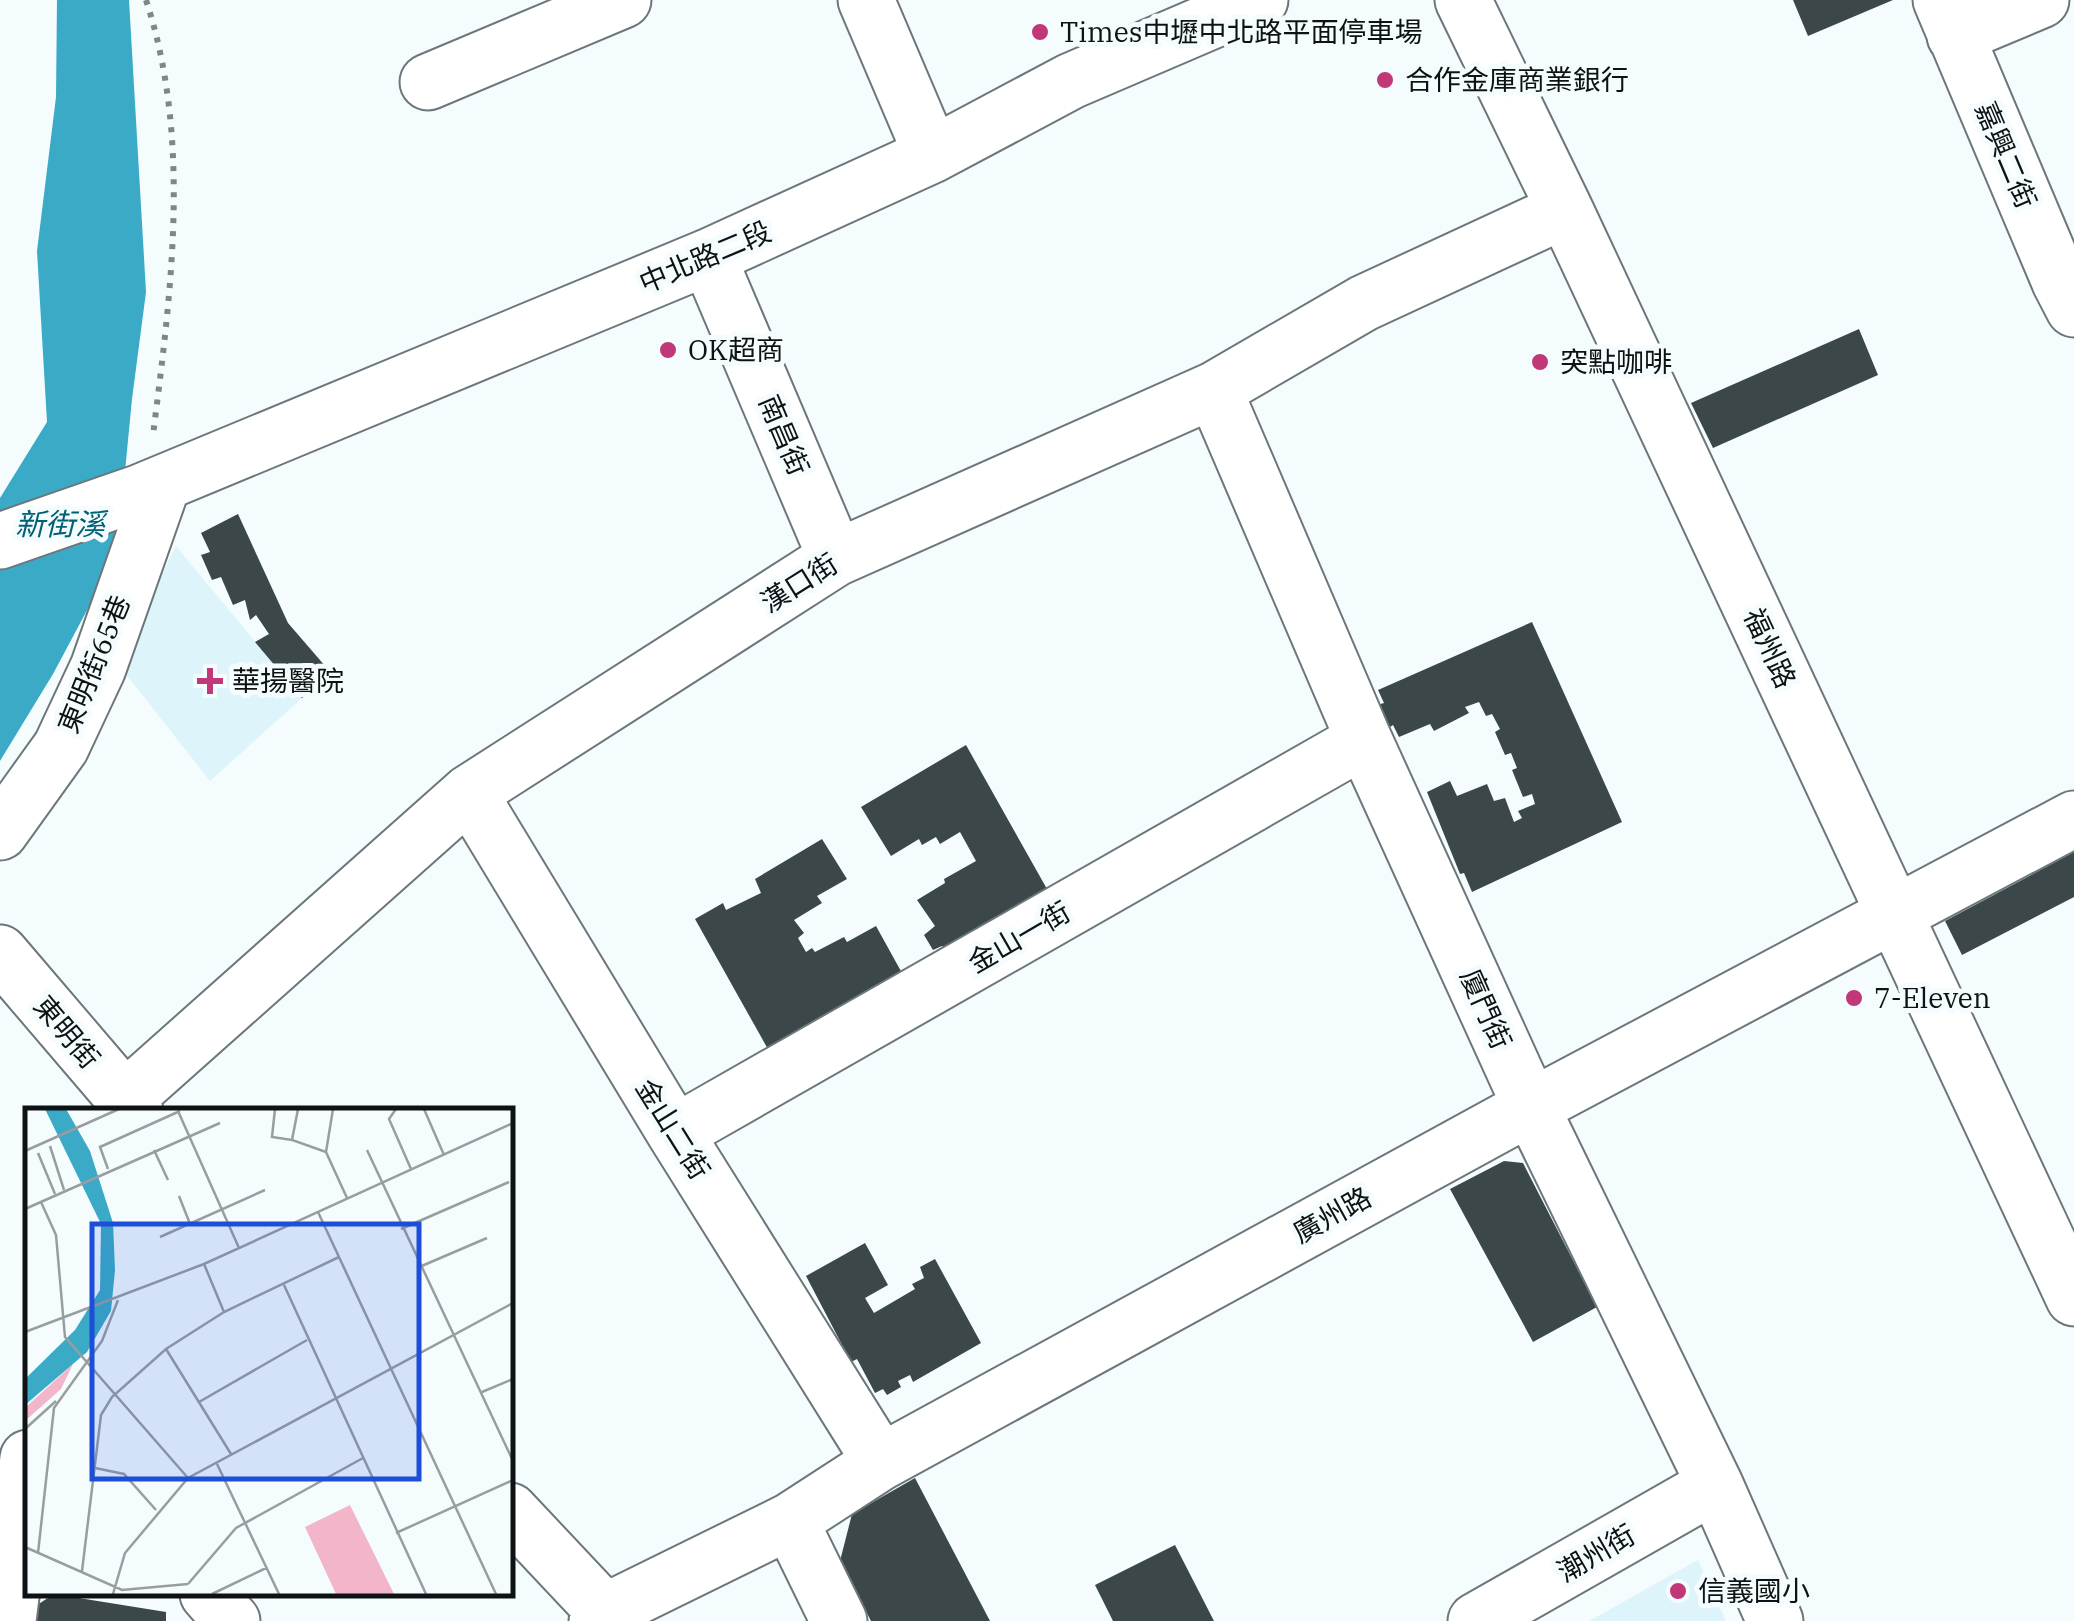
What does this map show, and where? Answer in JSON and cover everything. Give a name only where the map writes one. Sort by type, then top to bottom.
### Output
[{"type":"street","points":[[428,82],[623,0]]},
{"type":"street","points":[[866,0],[932,155]]},
{"type":"street","name":"中北路二段","points":[[0,541],[150,488],[708,257],[932,155],[1071,81],[1260,0]]},
{"type":"street","name":"福州路","points":[[1464,0],[2074,1298]]},
{"type":"street","points":[[1948,18],[2041,0]]},
{"type":"street","name":"嘉興二街","points":[[1948,18],[2069,289]]},
{"type":"street","name":"漢口街","points":[[128,1107],[469,793],[836,558],[1214,390],[1364,304],[1565,210]]},
{"type":"street","name":"南昌街","points":[[708,257],[836,558]]},
{"type":"street","name":"廈門街","points":[[1214,390],[1364,740],[1531,1107],[1715,1485],[1775,1621]]},
{"type":"street","name":"東明街65巷","points":[[0,832],[61,747],[98,668],[150,488]]},
{"type":"street","name":"金山一街","points":[[674,1133],[1364,740]]},
{"type":"street","name":"金山二街","points":[[469,793],[674,1133],[880,1462]]},
{"type":"street","name":"廣州路","points":[[601,1617],[790,1522],[880,1462],[1531,1107],[2074,819]]},
{"type":"street","name":"東明街","points":[[0,953],[128,1107]]},
{"type":"street","name":"潮州街","points":[[1476,1621],[1715,1485]]},
{"type":"street","points":[[8,1621],[22,1551],[25,1504]]},
{"type":"street","points":[[512,1513],[601,1617]]},
{"type":"street","points":[[790,1522],[839,1621]]},
{"type":"street","points":[[210,1596],[232,1621]]},
{"type":"path","points":[[146,0],[159,39],[173,149],[173,268],[150,488]]},
{"type":"shaded area","name":"華揚醫院","points":[[176,546],[302,698],[210,781],[118,664]]},
{"type":"shaded area","name":"信義國小","points":[[1698,1560],[1726,1621],[1589,1621]]},
{"type":"water","name":"新街溪","points":[[57,0],[129,0],[146,292],[117,554],[53,674],[0,761],[0,498],[47,422],[37,251],[56,97]]},
{"type":"building","points":[[1793,0],[1893,0],[1808,36]]},
{"type":"building","points":[[1859,329],[1878,375],[1713,448],[1691,403]]},
{"type":"building","points":[[238,514],[288,623],[332,674],[302,698],[255,642],[269,634],[256,615],[250,620],[245,600],[233,605],[221,577],[212,580],[201,555],[210,552],[201,533]]},
{"type":"building","points":[[1532,622],[1622,822],[1472,892],[1464,873],[1460,874],[1427,792],[1450,781],[1457,796],[1487,784],[1494,801],[1505,798],[1514,822],[1522,818],[1518,811],[1535,804],[1532,794],[1523,797],[1512,770],[1517,768],[1511,753],[1505,755],[1495,732],[1500,729],[1492,714],[1486,716],[1479,702],[1465,707],[1469,713],[1434,731],[1430,724],[1399,737],[1393,725],[1387,729],[1377,705],[1384,703],[1378,690]]},
{"type":"building","points":[[966,745],[1047,889],[944,948],[933,950],[924,935],[935,926],[917,900],[976,861],[960,832],[940,844],[936,837],[922,845],[919,839],[891,856],[861,807]]},
{"type":"building","points":[[822,839],[847,879],[817,896],[822,903],[794,920],[804,933],[798,938],[806,952],[812,948],[815,952],[844,937],[847,942],[876,926],[902,973],[769,1051],[695,919],[723,903],[726,910],[761,893],[755,879]]},
{"type":"building","points":[[2074,852],[2074,897],[1962,955],[1945,921]]},
{"type":"building","points":[[1504,1161],[1523,1163],[1597,1307],[1533,1342],[1450,1189]]},
{"type":"building","points":[[865,1243],[888,1285],[865,1298],[874,1313],[915,1289],[912,1284],[924,1278],[920,1267],[935,1259],[981,1343],[913,1382],[910,1375],[898,1381],[901,1387],[887,1395],[883,1389],[875,1393],[857,1359],[851,1362],[806,1276]]},
{"type":"building","points":[[915,1478],[990,1621],[871,1621],[840,1561],[852,1514]]},
{"type":"building","points":[[1175,1545],[1214,1621],[1113,1621],[1095,1585]]},
{"type":"building","points":[[51,1596],[66,1596],[166,1612],[166,1621],[32,1621],[34,1607]]},
{"type":"place","name":"Times中壢中北路平面停車場","points":[[1040,32]]},
{"type":"place","name":"合作金庫商業銀行","points":[[1385,80]]},
{"type":"place","name":"OK超商","points":[[668,350]]},
{"type":"place","name":"突點咖啡","points":[[1540,362]]},
{"type":"place","name":"華揚醫院","points":[[210,681]]},
{"type":"place","name":"7-Eleven","points":[[1854,998]]},
{"type":"place","name":"信義國小","points":[[1678,1591]]}]
